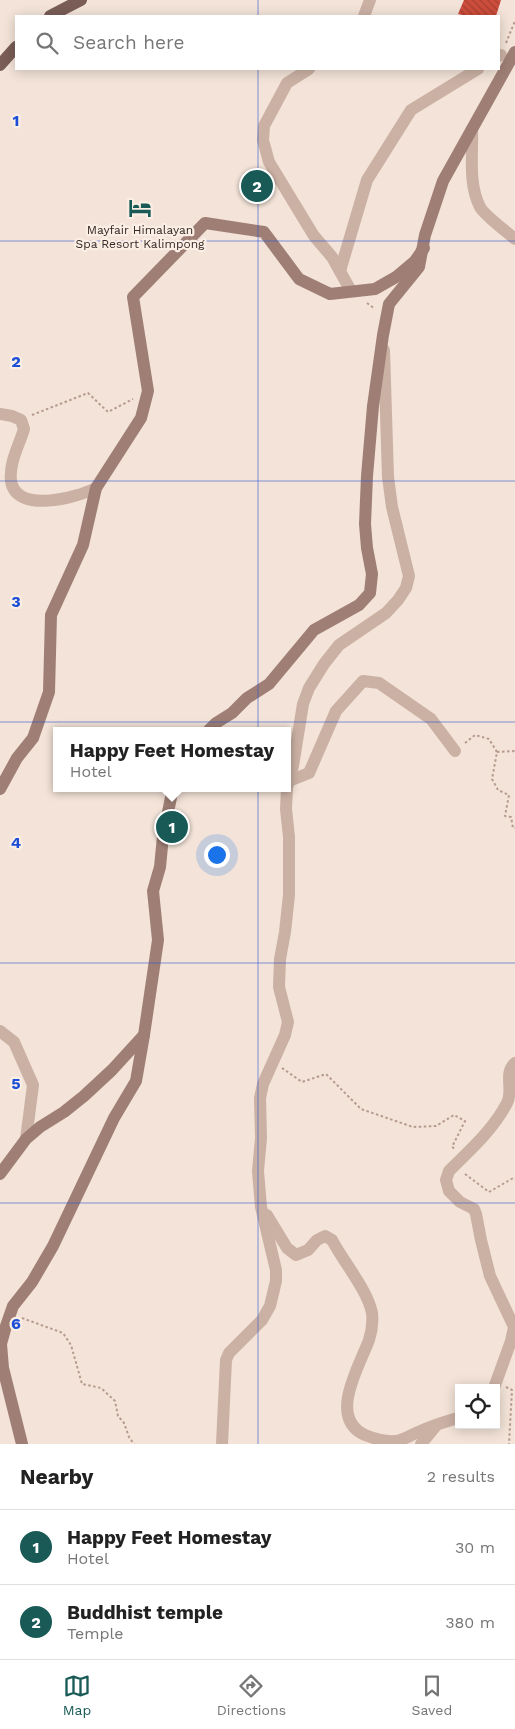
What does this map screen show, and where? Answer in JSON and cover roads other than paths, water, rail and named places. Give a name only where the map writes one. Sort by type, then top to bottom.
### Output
[{"type":"main road","points":[[52,15],[81,0]]},
{"type":"main road","points":[[0,65],[15,48]]},
{"type":"street","points":[[364,15],[370,0]]},
{"type":"street","points":[[212,727],[247,698],[269,684],[314,630],[359,604],[370,593],[372,574],[365,524],[366,495],[372,406],[389,304],[419,267],[425,235],[443,181],[515,52]]},
{"type":"street","points":[[307,70],[287,83],[264,126],[264,140],[272,168],[314,236],[332,257],[351,291]]},
{"type":"street","points":[[340,271],[367,180],[411,110],[476,70]]},
{"type":"street","points":[[472,129],[474,185],[481,209],[515,239]]},
{"type":"street","points":[[0,788],[17,758],[33,738],[49,692],[50,615],[83,545],[96,488],[141,418],[148,391],[134,297],[205,223],[264,232],[299,279],[330,294],[375,289],[396,277],[414,261],[424,248]]},
{"type":"street","points":[[291,774],[297,749],[303,704],[309,688],[339,645],[386,613],[398,600],[406,588],[409,576],[392,507],[388,477],[383,334]]},
{"type":"street","points":[[0,414],[21,420],[24,429],[13,460],[11,480],[15,492],[22,497],[36,500],[60,500],[83,494],[96,488]]},
{"type":"street","points":[[291,784],[309,773],[336,711],[363,681],[379,683],[431,720],[455,751]]},
{"type":"street","points":[[22,1444],[2,1368],[1,1344],[13,1306],[32,1282],[53,1246],[114,1118],[136,1080],[158,940],[153,890],[160,867],[163,836],[172,792]]},
{"type":"street","points":[[222,1444],[226,1360],[229,1353],[262,1320],[270,1306],[276,1281],[276,1270],[261,1207],[258,1171],[261,1138],[260,1098],[263,1084],[285,1035],[288,1022],[279,987],[280,959],[289,896],[289,837],[286,809],[287,792]]},
{"type":"street","points":[[0,1031],[14,1042],[33,1085],[26,1139]]},
{"type":"street","points":[[0,1174],[26,1139],[84,1096],[112,1070],[144,1035]]},
{"type":"street","points":[[495,1384],[514,1327],[490,1276],[474,1209],[460,1202],[450,1192],[446,1180],[449,1171],[489,1131],[502,1113],[509,1099],[508,1073],[511,1066],[515,1063]]},
{"type":"street","points":[[261,1207],[288,1248],[296,1255],[308,1250],[317,1240],[325,1236],[332,1240],[360,1284],[372,1312],[370,1338],[348,1392],[347,1409],[352,1425],[361,1433],[374,1438],[385,1441],[397,1441],[455,1419]]},
{"type":"street","points":[[421,1444],[438,1424]]},
{"type":"place","name":"Buddhist temple","points":[[257,186]]},
{"type":"place","name":"Mayfair Himalayan Spa Resort Kalimpong","points":[[140,208]]},
{"type":"place","name":"Happy Feet Homestay","points":[[172,827]]}]
